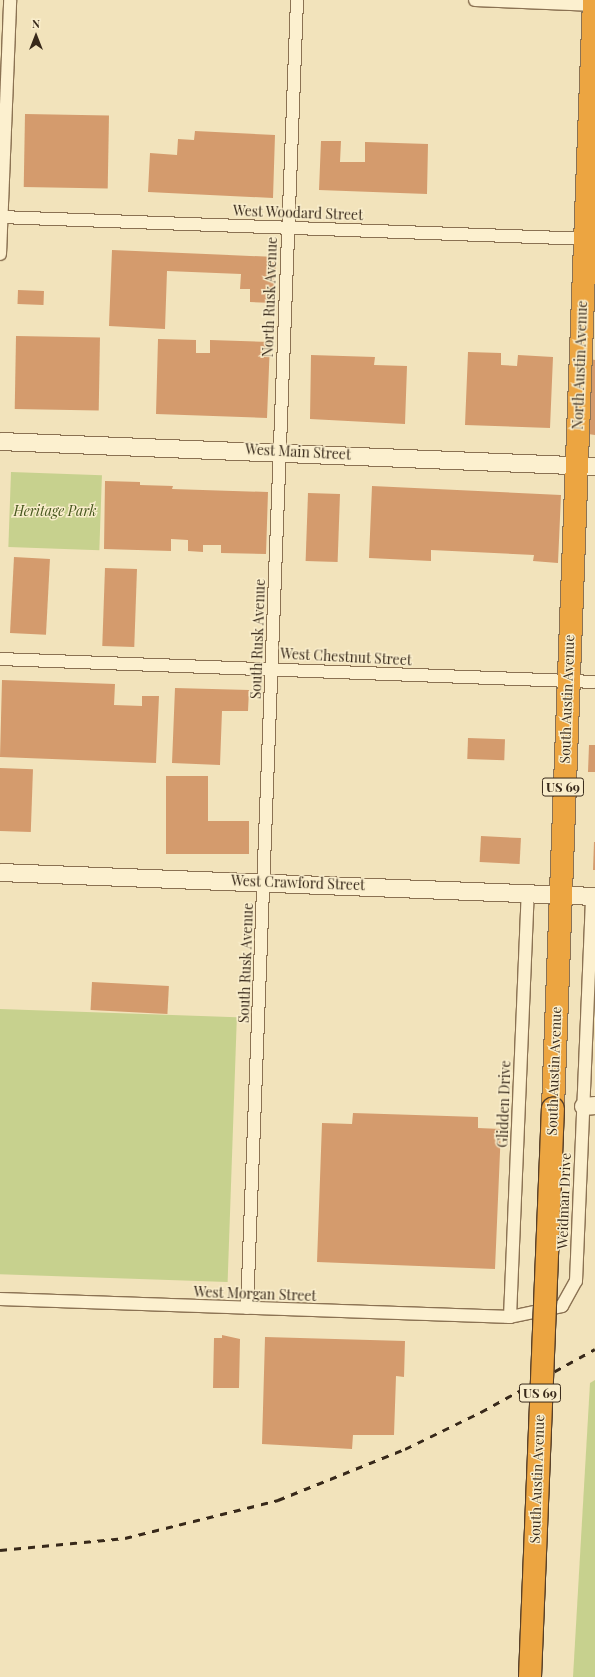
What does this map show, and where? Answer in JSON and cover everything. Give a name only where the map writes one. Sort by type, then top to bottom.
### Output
[{"type":"highway","name":"North Austin Avenue","points":[[586,465],[594,3]]},
{"type":"highway","name":"South Austin Avenue","points":[[530,1677],[553,1108],[559,895],[568,682],[586,465]]},
{"type":"street","points":[[0,254],[10,0]]},
{"type":"street","name":"North Rusk Avenue","points":[[279,451],[297,0]]},
{"type":"street","points":[[475,0],[594,3]]},
{"type":"street","name":"West Woodard Street","points":[[1,217],[590,239]]},
{"type":"street","name":"West Main Street","points":[[0,441],[279,451],[586,465]]},
{"type":"street","name":"South Rusk Avenue","points":[[247,1308],[279,451]]},
{"type":"street","name":"West Chestnut Street","points":[[0,659],[595,682]]},
{"type":"street","name":"West Crawford Street","points":[[0,872],[264,881],[593,896]]},
{"type":"street","name":"Glidden Drive","points":[[510,1317],[528,893]]},
{"type":"street","name":"Weidman Drive","points":[[510,1317],[562,1306],[576,1281],[589,1106],[593,896]]},
{"type":"street","name":"West Morgan Street","points":[[0,1299],[510,1317]]},
{"type":"green space","name":"Heritage Park","points":[[11,472],[102,475],[99,550],[8,547]]},
{"type":"green space","points":[[0,1009],[237,1017],[228,1282],[0,1274]]},
{"type":"green space","points":[[595,1380],[595,1677],[573,1677],[590,1383]]},
{"type":"building","points":[[25,114],[109,115],[108,188],[24,187]]},
{"type":"building","points":[[195,131],[275,135],[273,198],[148,192],[150,153],[177,155],[178,139],[194,140]]},
{"type":"building","points":[[321,141],[341,141],[340,162],[365,162],[365,142],[428,144],[427,194],[319,190]]},
{"type":"building","points":[[112,250],[276,257],[274,303],[250,302],[250,289],[240,289],[241,274],[167,271],[165,329],[109,326]]},
{"type":"building","points":[[18,290],[44,291],[43,305],[18,304]]},
{"type":"building","points":[[16,336],[100,337],[99,410],[15,409]]},
{"type":"building","points":[[158,339],[196,340],[196,353],[210,353],[210,340],[270,342],[267,418],[156,414]]},
{"type":"building","points":[[468,352],[501,353],[501,365],[517,366],[518,355],[553,357],[550,428],[465,425]]},
{"type":"building","points":[[311,355],[375,357],[374,365],[407,366],[405,424],[310,419]]},
{"type":"building","points":[[590,359],[595,360],[595,435],[588,434]]},
{"type":"building","points":[[105,481],[140,482],[140,485],[173,486],[172,489],[268,492],[266,554],[221,553],[221,545],[203,545],[203,552],[188,551],[188,540],[171,539],[171,551],[104,549]]},
{"type":"building","points":[[372,486],[561,495],[558,563],[533,561],[534,555],[431,550],[431,561],[369,558]]},
{"type":"building","points":[[308,493],[340,494],[338,562],[306,561]]},
{"type":"building","points":[[14,557],[50,559],[46,635],[10,633]]},
{"type":"building","points":[[105,568],[137,569],[134,647],[102,646]]},
{"type":"building","points":[[2,680],[115,684],[114,705],[142,706],[142,696],[159,696],[156,763],[0,757]]},
{"type":"building","points":[[175,688],[249,690],[248,711],[222,711],[220,765],[172,763]]},
{"type":"building","points":[[468,738],[505,739],[504,760],[467,759]]},
{"type":"building","points":[[589,745],[595,745],[595,772],[588,772]]},
{"type":"building","points":[[0,768],[33,769],[31,832],[0,831]]},
{"type":"building","points":[[166,776],[208,776],[208,821],[249,821],[249,854],[166,854]]},
{"type":"building","points":[[481,836],[521,838],[520,864],[480,862]]},
{"type":"building","points":[[594,842],[595,870],[593,870]]},
{"type":"building","points":[[92,982],[169,986],[167,1014],[91,1010]]},
{"type":"building","points":[[353,1113],[478,1117],[478,1128],[501,1129],[495,1269],[317,1262],[322,1123],[352,1124]]},
{"type":"building","points":[[222,1335],[240,1339],[239,1388],[213,1388],[214,1338],[222,1338]]},
{"type":"building","points":[[265,1337],[405,1341],[404,1377],[396,1376],[394,1435],[353,1435],[352,1449],[262,1444]]},
{"type":"railway","points":[[0,1550],[125,1538],[278,1500],[405,1449],[481,1412],[595,1349]]}]
